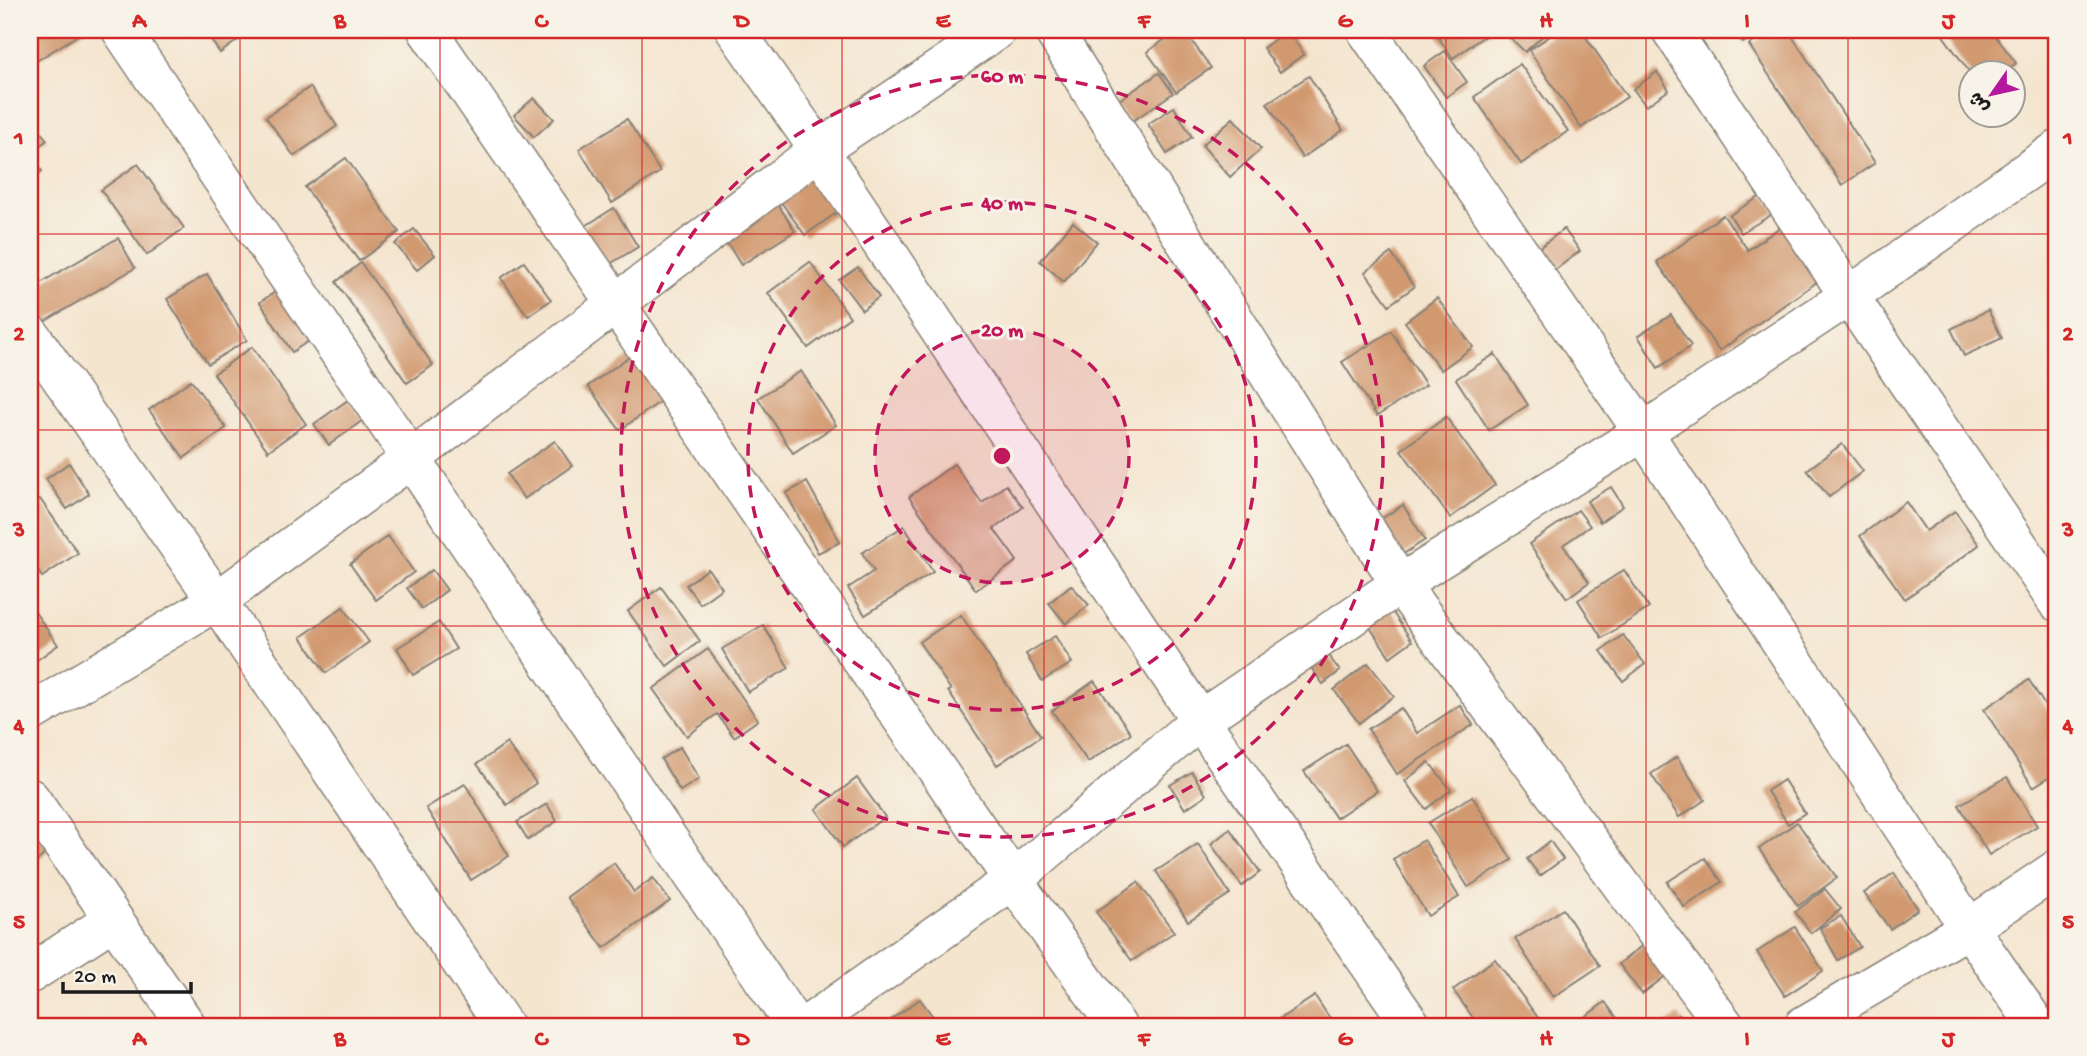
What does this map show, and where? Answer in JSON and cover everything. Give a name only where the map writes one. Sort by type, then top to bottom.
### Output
[{"type":"street","points":[[121,30],[795,1026]]},
{"type":"street","points":[[427,30],[1013,880],[1117,1026]]},
{"type":"street","points":[[735,30],[1199,720],[1412,1026]]},
{"type":"street","points":[[30,713],[217,601],[412,458],[818,150],[997,30]]},
{"type":"street","points":[[1053,30],[1400,584],[1725,1026]]},
{"type":"street","points":[[1366,30],[1643,432],[1969,928],[2037,1026]]},
{"type":"street","points":[[1671,30],[2057,602]]},
{"type":"street","points":[[806,1026],[1013,880],[1199,720],[1400,584],[1643,432],[1849,296],[2057,150]]},
{"type":"street","points":[[30,334],[217,601],[504,1026]]},
{"type":"street","points":[[30,799],[187,1026]]},
{"type":"street","points":[[1803,1026],[1969,928],[2057,869]]},
{"type":"street","points":[[30,974],[113,920]]},
{"type":"building","points":[[30,30],[86,30],[30,65]]},
{"type":"building","points":[[204,30],[252,30],[220,53]]},
{"type":"building","points":[[1178,30],[1184,30],[1211,68],[1176,92],[1147,52]]},
{"type":"building","points":[[1287,30],[1304,54],[1280,72],[1263,48]]},
{"type":"building","points":[[1433,30],[1493,30],[1453,58]]},
{"type":"building","points":[[1502,30],[1549,30],[1525,52]]},
{"type":"building","points":[[1559,30],[1581,30],[1627,97],[1581,128],[1529,50]]},
{"type":"building","points":[[1733,30],[1762,30],[1743,43]]},
{"type":"building","points":[[1773,30],[1788,30],[1875,163],[1842,185],[1749,45]]},
{"type":"building","points":[[1939,30],[1991,30],[2014,60],[1961,60]]},
{"type":"building","points":[[1445,51],[1467,82],[1446,97],[1424,66]]},
{"type":"building","points":[[1520,64],[1568,131],[1521,164],[1474,97]]},
{"type":"building","points":[[1657,72],[1669,90],[1646,106],[1633,89]]},
{"type":"building","points":[[1159,73],[1173,93],[1130,123],[1115,103]]},
{"type":"building","points":[[1309,76],[1343,130],[1302,158],[1267,103]]},
{"type":"building","points":[[310,87],[337,126],[294,156],[266,117]]},
{"type":"building","points":[[534,98],[554,119],[534,137],[514,115]]},
{"type":"building","points":[[1174,107],[1192,137],[1167,154],[1148,124]]},
{"type":"building","points":[[30,118],[47,140],[30,153]]},
{"type":"building","points":[[1233,118],[1261,149],[1230,177],[1202,145]]},
{"type":"building","points":[[627,119],[660,172],[612,203],[579,149]]},
{"type":"building","points":[[30,155],[42,171],[30,181]]},
{"type":"building","points":[[346,158],[399,232],[359,261],[305,187]]},
{"type":"building","points":[[138,164],[184,228],[147,255],[101,190]]},
{"type":"building","points":[[822,165],[850,203],[805,235],[778,198]]},
{"type":"building","points":[[1764,194],[1776,212],[1741,233],[1730,215]]},
{"type":"building","points":[[777,203],[795,231],[741,265],[724,238]]},
{"type":"building","points":[[614,208],[638,247],[600,270],[576,232]]},
{"type":"building","points":[[1723,215],[1748,250],[1786,223],[1824,277],[1719,351],[1657,262]]},
{"type":"building","points":[[1073,222],[1097,242],[1064,282],[1040,261]]},
{"type":"building","points":[[414,229],[435,255],[417,270],[395,244]]},
{"type":"building","points":[[1564,229],[1580,251],[1547,276],[1531,254]]},
{"type":"building","points":[[118,238],[135,268],[42,323],[30,302],[30,289]]},
{"type":"building","points":[[1391,253],[1414,287],[1389,305],[1365,272]]},
{"type":"building","points":[[524,262],[551,300],[528,316],[501,278]]},
{"type":"building","points":[[810,262],[850,317],[808,348],[768,293]]},
{"type":"building","points":[[361,263],[433,365],[407,383],[336,282]]},
{"type":"building","points":[[858,267],[879,297],[862,310],[839,280]]},
{"type":"building","points":[[207,274],[247,340],[208,364],[167,299]]},
{"type":"building","points":[[281,288],[313,338],[292,352],[260,302]]},
{"type":"building","points":[[1437,298],[1473,347],[1441,370],[1405,322]]},
{"type":"building","points":[[1988,310],[2002,338],[1964,356],[1951,329]]},
{"type":"building","points":[[1671,315],[1691,346],[1658,368],[1638,336]]},
{"type":"building","points":[[1391,331],[1426,385],[1377,416],[1342,362]]},
{"type":"building","points":[[252,347],[306,424],[268,451],[214,374]]},
{"type":"building","points":[[640,349],[672,393],[620,430],[588,386]]},
{"type":"building","points":[[1495,354],[1528,405],[1489,430],[1456,379]]},
{"type":"building","points":[[801,371],[836,425],[793,453],[758,398]]},
{"type":"building","points":[[191,380],[226,428],[184,458],[149,410]]},
{"type":"building","points":[[348,400],[363,420],[329,445],[314,424]]},
{"type":"building","points":[[1446,417],[1495,485],[1450,518],[1401,450]]},
{"type":"building","points":[[555,441],[572,466],[524,499],[507,474]]},
{"type":"building","points":[[1842,444],[1863,471],[1829,497],[1807,470]]},
{"type":"building","points":[[69,463],[89,494],[67,509],[46,479]]},
{"type":"building","points":[[954,464],[982,503],[1006,485],[1023,507],[994,529],[1017,561],[976,590],[909,497]]},
{"type":"building","points":[[807,482],[840,542],[818,553],[786,493]]},
{"type":"building","points":[[1611,487],[1623,506],[1600,522],[1587,501]]},
{"type":"building","points":[[40,499],[78,553],[42,577],[30,559],[30,506]]},
{"type":"building","points":[[1906,502],[1926,531],[1955,511],[1979,545],[1905,599],[1860,536]]},
{"type":"building","points":[[1403,505],[1425,540],[1394,560],[1372,525]]},
{"type":"building","points":[[1578,510],[1590,526],[1563,545],[1589,582],[1567,598],[1529,544]]},
{"type":"building","points":[[904,526],[933,572],[865,615],[848,588],[874,571],[862,553]]},
{"type":"building","points":[[388,536],[414,572],[376,600],[350,564]]},
{"type":"building","points":[[708,569],[722,588],[700,604],[686,585]]},
{"type":"building","points":[[432,570],[447,590],[422,609],[407,588]]},
{"type":"building","points":[[1624,570],[1649,608],[1602,638],[1578,600]]},
{"type":"building","points":[[1071,585],[1089,605],[1066,624],[1049,603]]},
{"type":"building","points":[[661,587],[700,641],[667,666],[628,611]]},
{"type":"building","points":[[30,605],[58,645],[30,665]]},
{"type":"building","points":[[343,607],[369,642],[326,673],[301,637]]},
{"type":"building","points":[[1389,607],[1412,641],[1390,657],[1367,623]]},
{"type":"building","points":[[961,615],[1041,736],[997,765],[919,642]]},
{"type":"building","points":[[439,622],[456,649],[413,675],[397,648]]},
{"type":"building","points":[[763,625],[789,668],[748,692],[722,649]]},
{"type":"building","points":[[1623,635],[1645,664],[1623,681],[1601,651]]},
{"type":"building","points":[[1055,636],[1072,663],[1042,681],[1026,654]]},
{"type":"building","points":[[708,649],[758,720],[734,737],[717,714],[687,736],[653,689]]},
{"type":"building","points":[[1324,650],[1340,671],[1323,684],[1307,662]]},
{"type":"building","points":[[1368,663],[1394,696],[1359,723],[1334,690]]},
{"type":"building","points":[[2029,680],[2057,725],[2057,772],[2033,787],[1984,709]]},
{"type":"building","points":[[1094,681],[1131,733],[1088,762],[1052,711]]},
{"type":"building","points":[[1460,705],[1473,725],[1397,774],[1368,729],[1401,708],[1417,733]]},
{"type":"building","points":[[507,743],[536,783],[507,805],[477,764]]},
{"type":"building","points":[[1346,744],[1377,791],[1336,818],[1304,771]]},
{"type":"building","points":[[680,747],[699,779],[680,791],[661,759]]},
{"type":"building","points":[[1677,757],[1705,800],[1679,817],[1651,774]]},
{"type":"building","points":[[1429,762],[1451,790],[1426,809],[1405,781]]},
{"type":"building","points":[[1192,772],[1206,795],[1185,809],[1170,785]]},
{"type":"building","points":[[2007,777],[2037,826],[1989,855],[1959,805]]},
{"type":"building","points":[[857,778],[885,817],[843,847],[816,809]]},
{"type":"building","points":[[1784,780],[1805,813],[1788,824],[1767,791]]},
{"type":"building","points":[[465,784],[509,856],[471,880],[426,808]]},
{"type":"building","points":[[1472,796],[1512,860],[1468,887],[1428,823]]},
{"type":"building","points":[[547,804],[557,821],[528,840],[517,822]]},
{"type":"building","points":[[1797,822],[1837,878],[1798,906],[1759,849]]},
{"type":"building","points":[[1230,829],[1260,872],[1242,886],[1211,844]]},
{"type":"building","points":[[30,830],[51,848],[30,868]]},
{"type":"building","points":[[1424,840],[1459,897],[1428,916],[1393,859]]},
{"type":"building","points":[[1550,841],[1563,859],[1540,876],[1527,859]]},
{"type":"building","points":[[1198,844],[1230,894],[1188,921],[1156,871]]},
{"type":"building","points":[[1705,858],[1722,882],[1684,907],[1667,882]]},
{"type":"building","points":[[614,863],[634,892],[653,878],[670,901],[604,948],[567,897]]},
{"type":"building","points":[[1894,873],[1918,909],[1890,929],[1864,893]]},
{"type":"building","points":[[1138,882],[1174,932],[1132,961],[1096,912]]},
{"type":"building","points":[[1825,889],[1841,909],[1811,933],[1795,912]]},
{"type":"building","points":[[1563,909],[1600,966],[1553,997],[1515,939]]},
{"type":"building","points":[[1841,916],[1860,947],[1838,960],[1820,928]]},
{"type":"building","points":[[1795,927],[1823,971],[1785,996],[1757,952]]},
{"type":"building","points":[[1644,944],[1668,974],[1642,994],[1619,964]]},
{"type":"building","points":[[1495,959],[1544,1026],[1479,1026],[1453,990]]},
{"type":"building","points":[[1315,996],[1335,1026],[1269,1026]]},
{"type":"building","points":[[920,999],[940,1026],[882,1026]]},
{"type":"building","points":[[1605,1002],[1623,1026],[1573,1026]]},
{"type":"building","points":[[1679,1015],[1687,1026],[1662,1026]]}]
